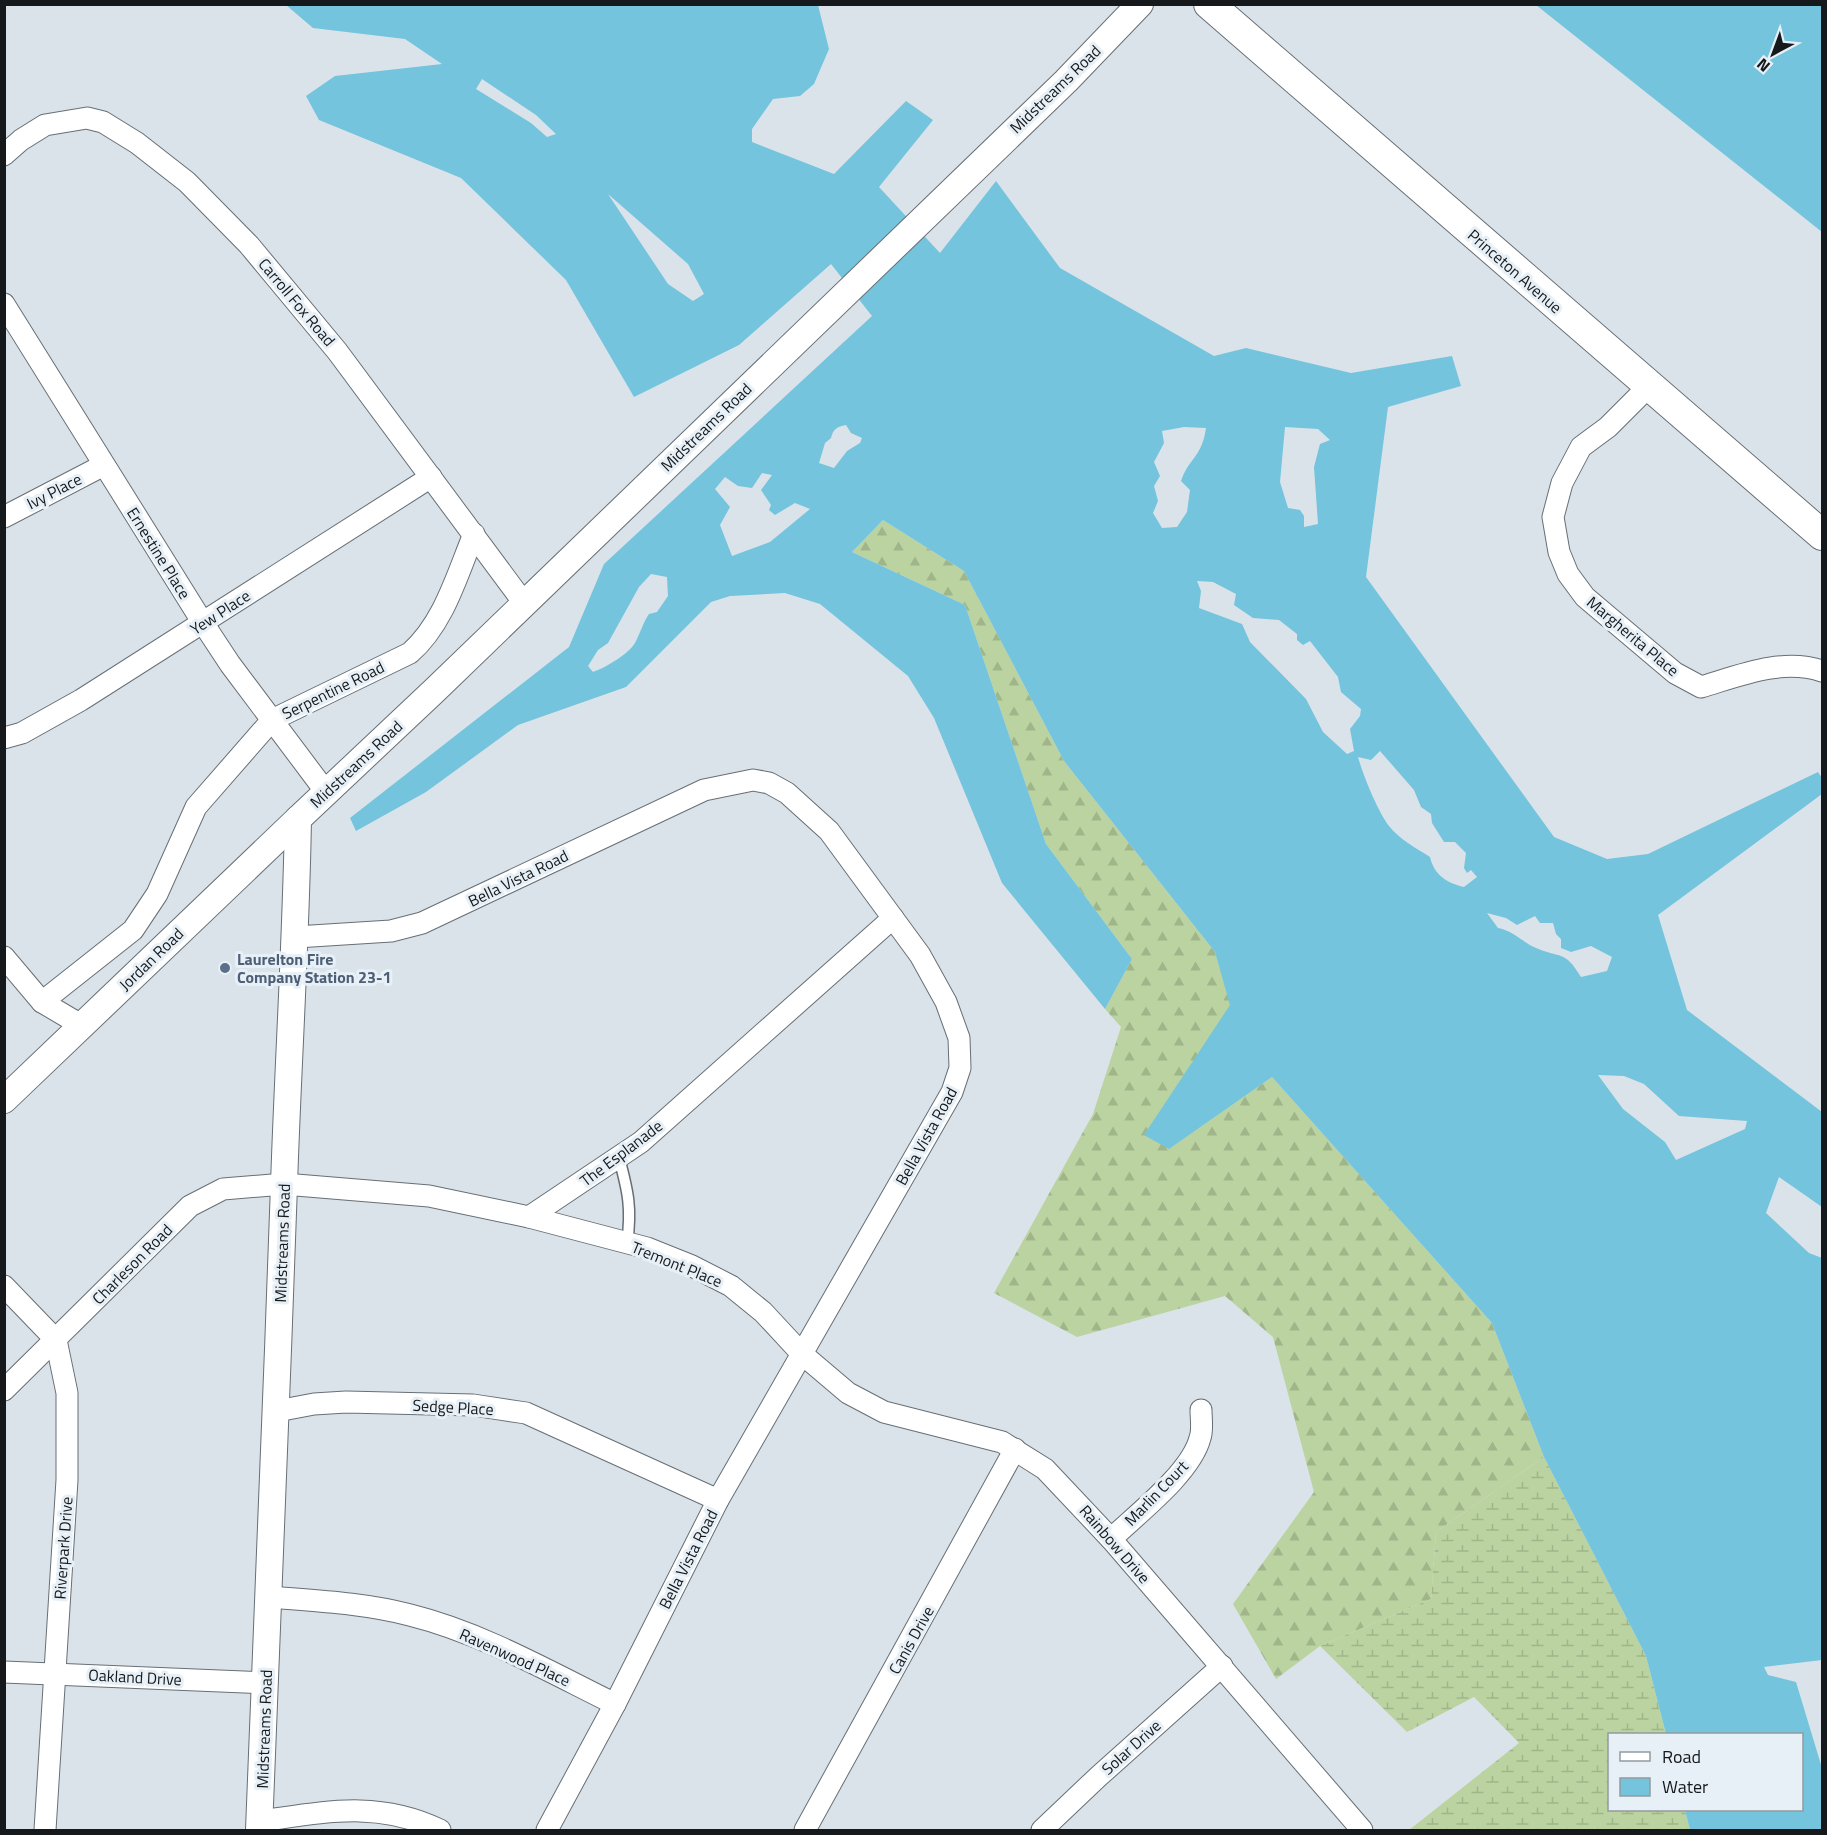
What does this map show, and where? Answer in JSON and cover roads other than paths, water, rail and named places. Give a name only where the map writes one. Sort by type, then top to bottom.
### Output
[{"type":"main road","name":"Princeton Avenue","points":[[1209,4],[1822,535]]},
{"type":"street","name":"Midstreams Road","points":[[260,1826],[278,1411],[284,1184],[296,937],[298,819],[1066,81],[1140,4]]},
{"type":"street","name":"Carroll Fox Road","points":[[4,155],[21,140],[45,125],[87,118],[104,122],[137,143],[187,182],[249,245],[337,351],[524,603]]},
{"type":"street","name":"Ernestine Place","points":[[4,304],[203,623],[326,792]]},
{"type":"street","name":"Margherita Place","points":[[1649,386],[1608,427],[1581,447],[1562,483],[1553,517],[1559,552],[1568,573],[1585,597],[1666,666],[1701,687],[1765,667],[1810,667],[1822,671]]},
{"type":"street","name":"Ivy Place","points":[[4,517],[104,465]]},
{"type":"street","name":"Yew Place","points":[[4,738],[22,733],[81,700],[431,477]]},
{"type":"street","name":"Serpentine Road","points":[[42,1002],[133,930],[157,894],[196,807],[272,720],[410,653],[425,640],[438,620],[474,534]]},
{"type":"street","name":"Bella Vista Road","points":[[296,937],[391,931],[422,923],[704,790],[753,780],[769,783],[787,793],[829,831],[920,955],[946,1002],[959,1038],[960,1068],[952,1092],[718,1500],[615,1704],[547,1830]]},
{"type":"street","name":"Jordan Road","points":[[4,1100],[298,819]]},
{"type":"street","name":"The Esplanade","points":[[529,1217],[641,1142],[893,918]]},
{"type":"street","points":[[4,957],[42,1002],[81,1025]]},
{"type":"street","points":[[284,1184],[429,1196],[529,1217]]},
{"type":"street","name":"Charleson Road","points":[[4,1390],[190,1206],[223,1189],[284,1184]]},
{"type":"street","name":"Tremont Place","points":[[529,1217],[627,1243],[692,1266],[731,1286],[763,1312],[801,1354]]},
{"type":"street","points":[[4,1286],[56,1340]]},
{"type":"street","name":"Riverpark Drive","points":[[45,1830],[67,1480],[67,1393],[56,1340]]},
{"type":"street","name":"Rainbow Drive","points":[[801,1354],[848,1393],[884,1412],[1002,1442],[1045,1469],[1111,1539],[1362,1830]]},
{"type":"street","name":"Sedge Place","points":[[278,1411],[314,1404],[346,1402],[473,1405],[526,1413],[718,1500]]},
{"type":"street","name":"Marlin Court","points":[[1111,1539],[1175,1478],[1190,1459],[1201,1438],[1201,1410]]},
{"type":"street","name":"Canis Drive","points":[[805,1830],[1015,1449]]},
{"type":"street","name":"Ravenwood Place","points":[[269,1597],[354,1604],[421,1618],[474,1635],[615,1704]]},
{"type":"street","name":"Solar Drive","points":[[1042,1830],[1222,1666]]},
{"type":"street","name":"Oakland Drive","points":[[4,1672],[266,1683]]},
{"type":"street","points":[[260,1826],[342,1810],[387,1812],[418,1820],[440,1830]]},
{"type":"lane","points":[[619,1158],[629,1196],[631,1215],[627,1243]]},
{"type":"water","points":[[286,5],[818,5],[829,49],[814,84],[800,96],[773,99],[752,129],[752,142],[834,174],[906,101],[933,120],[879,187],[940,253],[996,181],[1060,268],[1214,356],[1246,348],[1351,373],[1452,356],[1461,386],[1388,407],[1366,577],[1554,837],[1607,859],[1648,854],[1818,772],[1822,778],[1822,794],[1658,915],[1687,1010],[1822,1112],[1822,1207],[1779,1177],[1766,1213],[1809,1253],[1822,1258],[1822,1660],[1764,1667],[1768,1675],[1796,1682],[1822,1768],[1822,1830],[1690,1830],[1685,1811],[1803,1811],[1803,1733],[1666,1733],[1646,1656],[1544,1457],[1492,1323],[1272,1077],[1169,1149],[1144,1135],[1230,1005],[1215,952],[1064,761],[964,571],[883,520],[852,552],[965,605],[1046,844],[1132,959],[1105,1009],[1002,883],[934,718],[908,676],[820,604],[785,593],[730,596],[711,602],[626,687],[518,725],[426,792],[356,831],[350,818],[569,647],[604,564],[872,316],[831,264],[739,345],[634,397],[566,280],[461,178],[319,120],[306,96],[335,76],[442,64],[405,39],[313,28]],"holes":[[[482,79],[536,115],[556,134],[547,137],[531,123],[476,89]],[[608,194],[688,264],[704,294],[693,301],[668,284]],[[846,425],[851,433],[862,438],[860,443],[847,451],[834,468],[819,463],[825,443],[831,438],[834,430]],[[1184,427],[1206,428],[1202,445],[1181,481],[1190,490],[1187,512],[1177,527],[1162,528],[1153,513],[1158,501],[1154,486],[1160,476],[1154,462],[1164,443],[1162,431]],[[1285,427],[1318,429],[1330,440],[1320,444],[1314,467],[1318,524],[1304,527],[1304,516],[1300,510],[1288,508],[1280,482]],[[762,473],[772,475],[761,490],[771,505],[769,510],[775,515],[795,503],[810,509],[770,542],[732,556],[720,525],[730,507],[715,489],[725,477],[738,486],[752,488]],[[651,574],[667,577],[668,596],[657,612],[649,614],[633,646],[617,660],[593,672],[588,666],[598,650],[608,643],[639,587]],[[1197,581],[1213,582],[1236,594],[1234,605],[1253,618],[1279,620],[1297,634],[1297,640],[1303,645],[1310,641],[1338,677],[1341,692],[1361,709],[1360,716],[1350,729],[1354,751],[1347,754],[1323,732],[1306,699],[1250,642],[1242,624],[1199,608],[1201,591]],[[1380,751],[1414,790],[1421,807],[1431,814],[1432,823],[1444,842],[1455,842],[1466,853],[1464,868],[1467,873],[1471,870],[1477,877],[1464,887],[1452,883],[1438,873],[1430,857],[1393,831],[1376,803],[1358,757],[1371,760]],[[1487,913],[1506,918],[1517,925],[1535,916],[1540,923],[1553,923],[1556,934],[1561,939],[1561,948],[1571,952],[1591,946],[1612,957],[1607,971],[1581,977],[1566,958],[1531,946],[1498,928]],[[1598,1075],[1624,1076],[1644,1084],[1679,1116],[1747,1121],[1745,1129],[1676,1160],[1665,1142],[1623,1109]]]},
{"type":"water","points":[[1536,5],[1822,5],[1822,232]]},
{"type":"place","name":"Laurelton Fire Company Station 23-1","points":[[225,968]]}]
